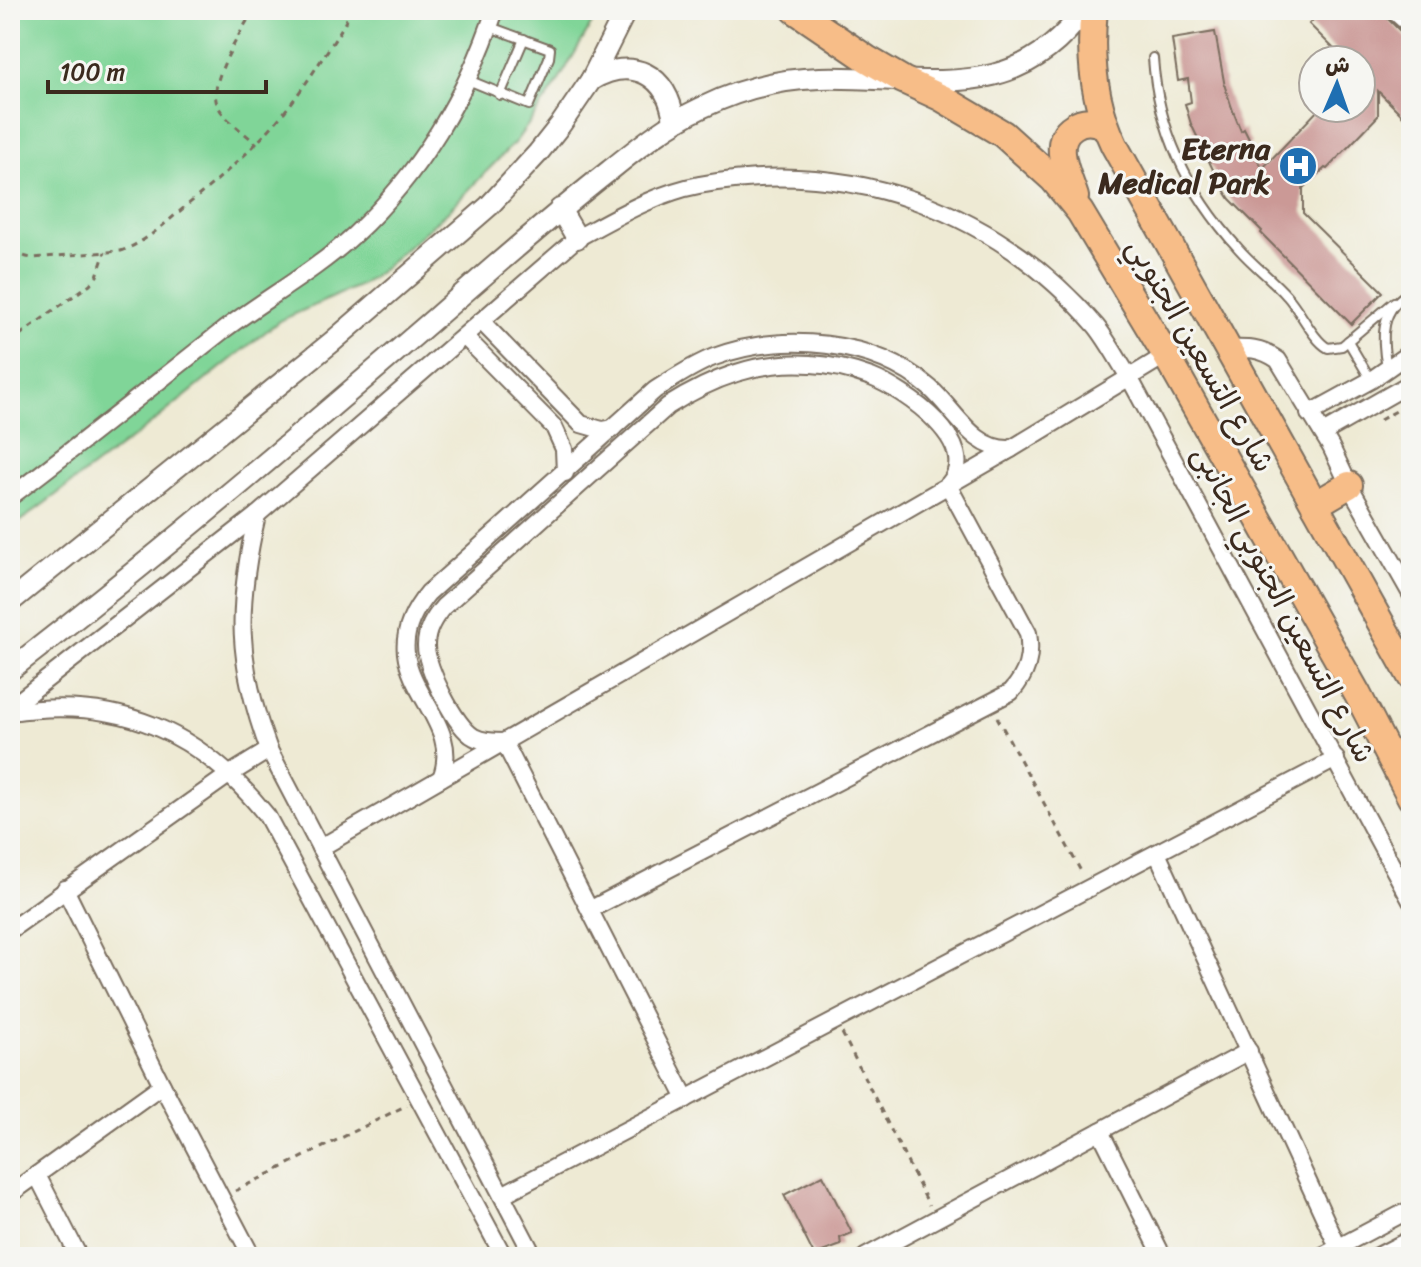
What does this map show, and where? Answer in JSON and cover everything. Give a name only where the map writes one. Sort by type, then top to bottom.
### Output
[{"type":"main road","name":"شارع التسعين الجنوبي","points":[[795,10],[824,32],[903,80],[942,98],[1003,134],[1053,179],[1080,212],[1166,355],[1358,695],[1411,798]]},
{"type":"main road","name":"شارع التسعين الجنوبي","points":[[1094,10],[1093,55],[1097,94],[1105,126],[1411,677]]},
{"type":"main road","points":[[1080,212],[1062,157],[1064,135],[1075,125],[1090,121],[1105,126]]},
{"type":"main road","points":[[1315,505],[1349,485]]},
{"type":"street","points":[[10,497],[247,312],[324,260],[355,234],[419,160],[443,126],[468,80],[495,10]]},
{"type":"street","points":[[10,602],[332,342],[471,222],[538,153],[591,80],[626,10]]},
{"type":"street","points":[[10,670],[81,615],[358,384],[560,209],[674,121],[728,96],[771,84],[817,78],[958,82],[984,79],[1033,60],[1054,45],[1084,10]]},
{"type":"street","points":[[1393,10],[1411,26]]},
{"type":"street","points":[[591,80],[622,68],[642,72],[659,83],[666,92],[674,121]]},
{"type":"street","name":"شارع التسعين الجنوبي الجانبى","points":[[10,710],[257,515],[577,238],[632,208],[697,186],[771,176],[845,181],[918,199],[985,231],[1046,274],[1097,328],[1129,377],[1411,901]]},
{"type":"street","points":[[560,209],[577,238]]},
{"type":"street","points":[[481,321],[572,417],[591,429],[613,428]]},
{"type":"street","points":[[465,337],[554,427],[564,449],[565,473]]},
{"type":"street","points":[[441,778],[446,766],[445,740],[407,662],[405,643],[417,607],[428,593],[655,390],[683,372],[714,357],[757,346],[814,343],[847,348],[879,358],[910,373],[945,402],[981,442],[1000,449],[1011,449]]},
{"type":"street","points":[[1227,349],[1256,348],[1278,360],[1323,433],[1411,594]]},
{"type":"street","points":[[320,848],[1011,449],[1166,355]]},
{"type":"street","points":[[1309,414],[1410,355]]},
{"type":"street","points":[[504,742],[476,738],[464,730],[456,718],[427,657],[429,630],[434,618],[668,406],[693,390],[736,372],[781,364],[842,368],[872,378],[916,403],[955,447],[959,463],[954,479],[948,485]]},
{"type":"street","points":[[1323,433],[1411,383]]},
{"type":"street","points":[[591,909],[1011,692],[1026,671],[1030,659],[1028,633],[948,485]]},
{"type":"street","points":[[257,515],[241,599],[241,635],[253,707],[269,750],[534,1257]]},
{"type":"street","points":[[10,710],[68,707],[131,717],[190,742],[244,786],[267,816],[504,1257]]},
{"type":"street","points":[[504,742],[686,1099]]},
{"type":"street","points":[[10,930],[230,774],[269,750]]},
{"type":"street","points":[[502,1195],[1336,759]]},
{"type":"street","points":[[1157,853],[1338,1247]]},
{"type":"street","points":[[65,889],[252,1257]]},
{"type":"street","points":[[865,1257],[1249,1051]]},
{"type":"street","points":[[10,1194],[162,1085]]},
{"type":"street","points":[[441,1138],[466,1125]]},
{"type":"street","points":[[1100,1131],[1163,1257]]},
{"type":"street","points":[[37,1175],[79,1257]]},
{"type":"street","points":[[1320,1257],[1411,1209]]},
{"type":"street","points":[[1383,1256],[1411,1239]]},
{"type":"lane","points":[[468,80],[524,105],[530,104],[551,50],[490,27]]},
{"type":"lane","points":[[500,95],[524,39]]},
{"type":"lane","points":[[1153,58],[1160,107],[1170,142],[1186,175],[1210,214],[1242,252],[1287,296],[1320,343],[1333,349],[1342,346],[1394,302],[1411,292]]},
{"type":"lane","points":[[1387,369],[1384,337],[1387,317],[1394,302]]},
{"type":"lane","points":[[1348,341],[1371,380]]},
{"type":"path","points":[[253,10],[220,74],[216,89],[217,103],[227,117],[258,145]]},
{"type":"path","points":[[10,238],[12,246],[22,256],[105,252],[134,246],[160,230],[258,145],[288,110],[351,10]]},
{"type":"path","points":[[10,342],[90,284],[97,276],[105,252]]},
{"type":"path","points":[[989,703],[1089,888]]},
{"type":"path","points":[[836,1020],[936,1219]]},
{"type":"path","points":[[221,1198],[419,1099]]},
{"type":"green space","points":[[10,10],[600,10],[555,87],[516,141],[449,210],[382,270],[360,285],[279,321],[152,423],[10,529]]},
{"type":"building","name":"Eterna Medical Park","points":[[1323,10],[1379,10],[1411,42],[1411,124],[1378,91],[1377,117],[1377,44],[1329,44],[1309,24]]},
{"type":"building","name":"Eterna Medical Park","points":[[1215,32],[1225,87],[1233,111],[1241,131],[1244,129],[1251,143],[1248,145],[1263,168],[1305,124],[1370,124],[1327,169],[1303,188],[1303,213],[1383,292],[1351,324],[1261,233],[1219,182],[1191,124],[1185,104],[1191,102],[1188,79],[1178,81],[1172,39]]},
{"type":"building","points":[[823,1175],[852,1233],[840,1238],[841,1245],[814,1255],[784,1195]]},
{"type":"place","name":"Eterna Medical Park","points":[[1298,166]]}]
